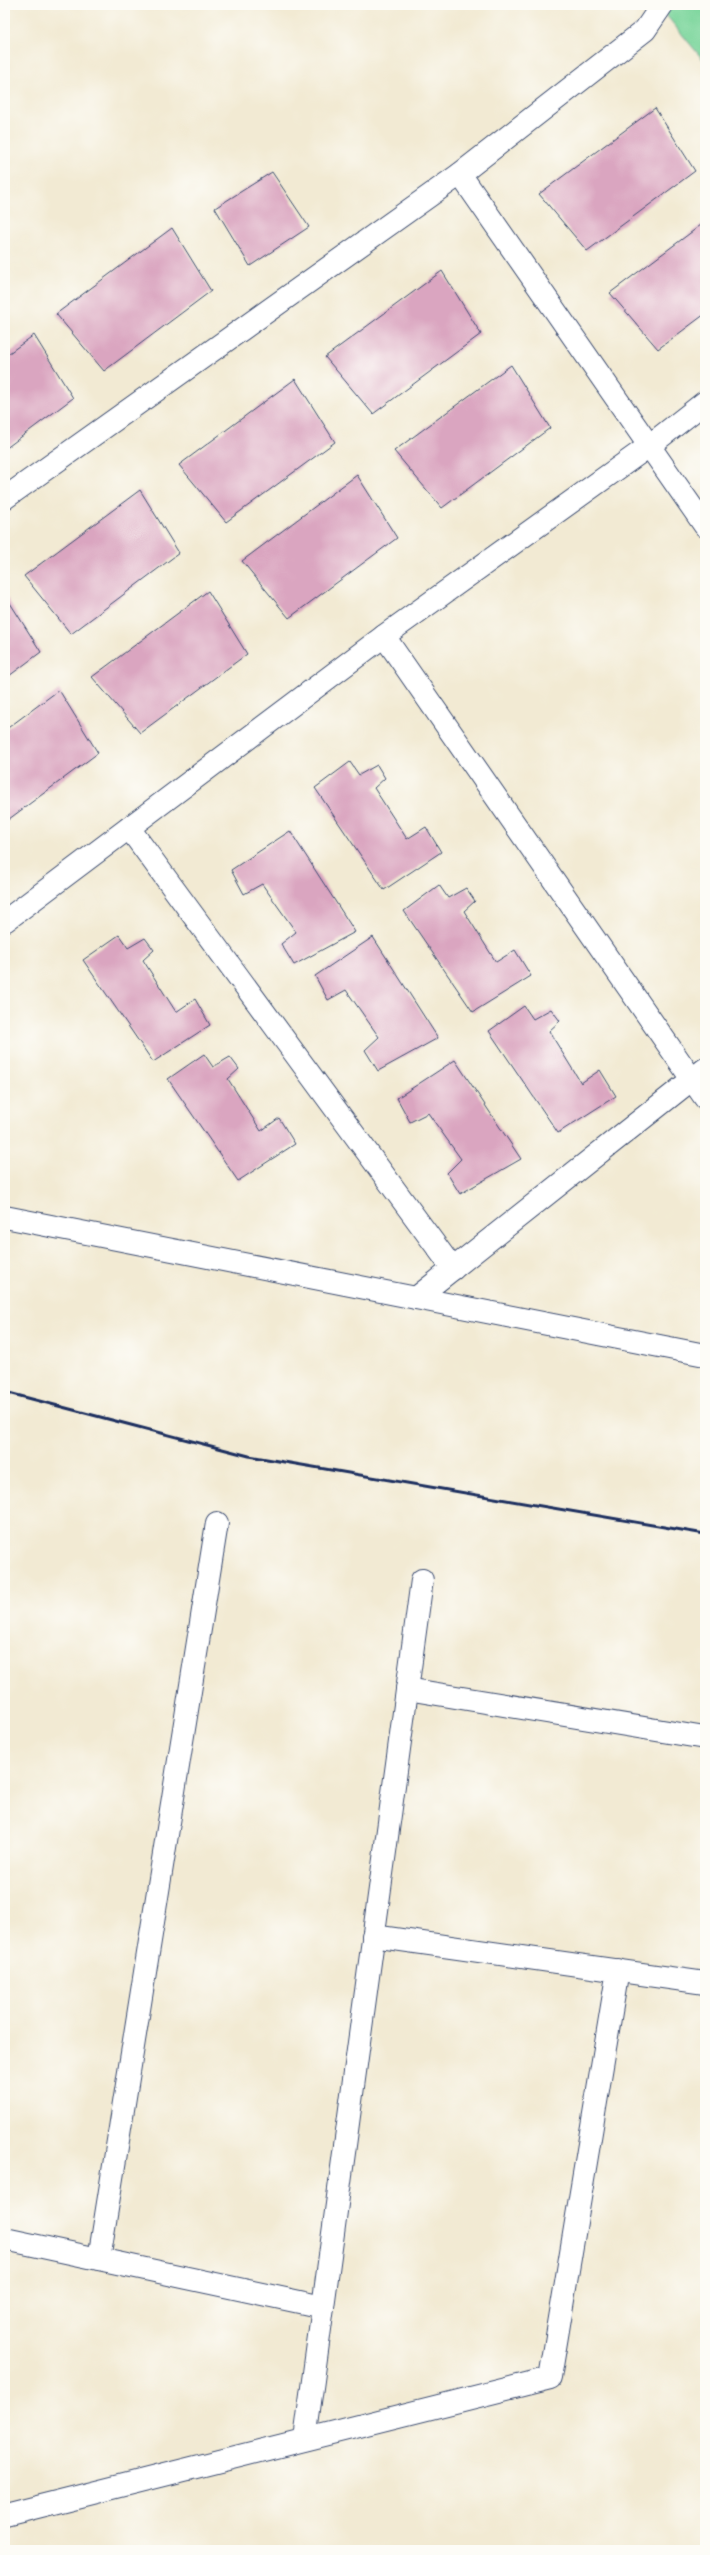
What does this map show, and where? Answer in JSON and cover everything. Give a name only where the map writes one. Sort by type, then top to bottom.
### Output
[{"type":"street","points":[[5,498],[460,174],[645,30],[662,5]]},
{"type":"street","points":[[460,174],[705,526]]},
{"type":"street","points":[[5,921],[384,636],[649,446],[705,402]]},
{"type":"street","points":[[384,636],[698,1074],[705,1098]]},
{"type":"street","points":[[129,828],[453,1269]]},
{"type":"street","points":[[416,1298],[698,1074]]},
{"type":"street","points":[[5,1218],[705,1355]]},
{"type":"street","points":[[99,2259],[216,1523]]},
{"type":"street","points":[[305,2439],[422,1580]]},
{"type":"street","points":[[407,1689],[705,1738]]},
{"type":"street","points":[[373,1936],[705,1983]]},
{"type":"street","points":[[5,2515],[550,2378],[618,1970]]},
{"type":"street","points":[[5,2239],[323,2307]]},
{"type":"green space","points":[[667,5],[705,5],[705,62],[661,9]]},
{"type":"building","points":[[655,108],[695,171],[587,251],[539,194]]},
{"type":"building","points":[[272,172],[309,227],[250,266],[215,208]]},
{"type":"building","points":[[705,222],[705,314],[658,349],[610,293]]},
{"type":"building","points":[[172,228],[211,291],[104,371],[56,314]]},
{"type":"building","points":[[442,271],[481,334],[373,414],[325,357]]},
{"type":"building","points":[[34,335],[73,398],[5,449],[5,356]]},
{"type":"building","points":[[511,365],[550,428],[442,508],[394,451]]},
{"type":"building","points":[[295,379],[335,442],[226,522],[179,465]]},
{"type":"building","points":[[357,475],[397,538],[289,618],[242,561]]},
{"type":"building","points":[[140,490],[179,553],[71,634],[24,576]]},
{"type":"building","points":[[208,591],[247,654],[140,733],[92,677]]},
{"type":"building","points":[[5,595],[41,652],[5,679]]},
{"type":"building","points":[[59,690],[98,753],[5,822],[5,730]]},
{"type":"building","points":[[350,762],[359,775],[377,765],[385,778],[374,788],[407,839],[426,827],[441,852],[384,890],[315,788]]},
{"type":"building","points":[[290,831],[355,932],[294,965],[281,944],[296,932],[262,884],[244,894],[231,870]]},
{"type":"building","points":[[439,885],[448,898],[466,888],[475,901],[464,911],[496,962],[515,950],[531,976],[473,1012],[404,911]]},
{"type":"building","points":[[119,935],[128,948],[145,938],[154,950],[143,960],[176,1012],[195,999],[210,1025],[153,1062],[83,960]]},
{"type":"building","points":[[373,937],[438,1038],[378,1071],[365,1050],[379,1037],[346,990],[328,1000],[315,976]]},
{"type":"building","points":[[524,1006],[533,1019],[551,1009],[560,1021],[549,1031],[581,1083],[600,1070],[616,1096],[558,1133],[489,1031]]},
{"type":"building","points":[[204,1054],[213,1067],[230,1057],[239,1069],[228,1079],[261,1131],[279,1118],[295,1144],[238,1181],[168,1079]]},
{"type":"building","points":[[455,1060],[521,1159],[460,1194],[447,1173],[461,1159],[428,1113],[410,1122],[397,1098]]},
{"type":"railway","points":[[5,1392],[249,1456],[705,1534]]}]
